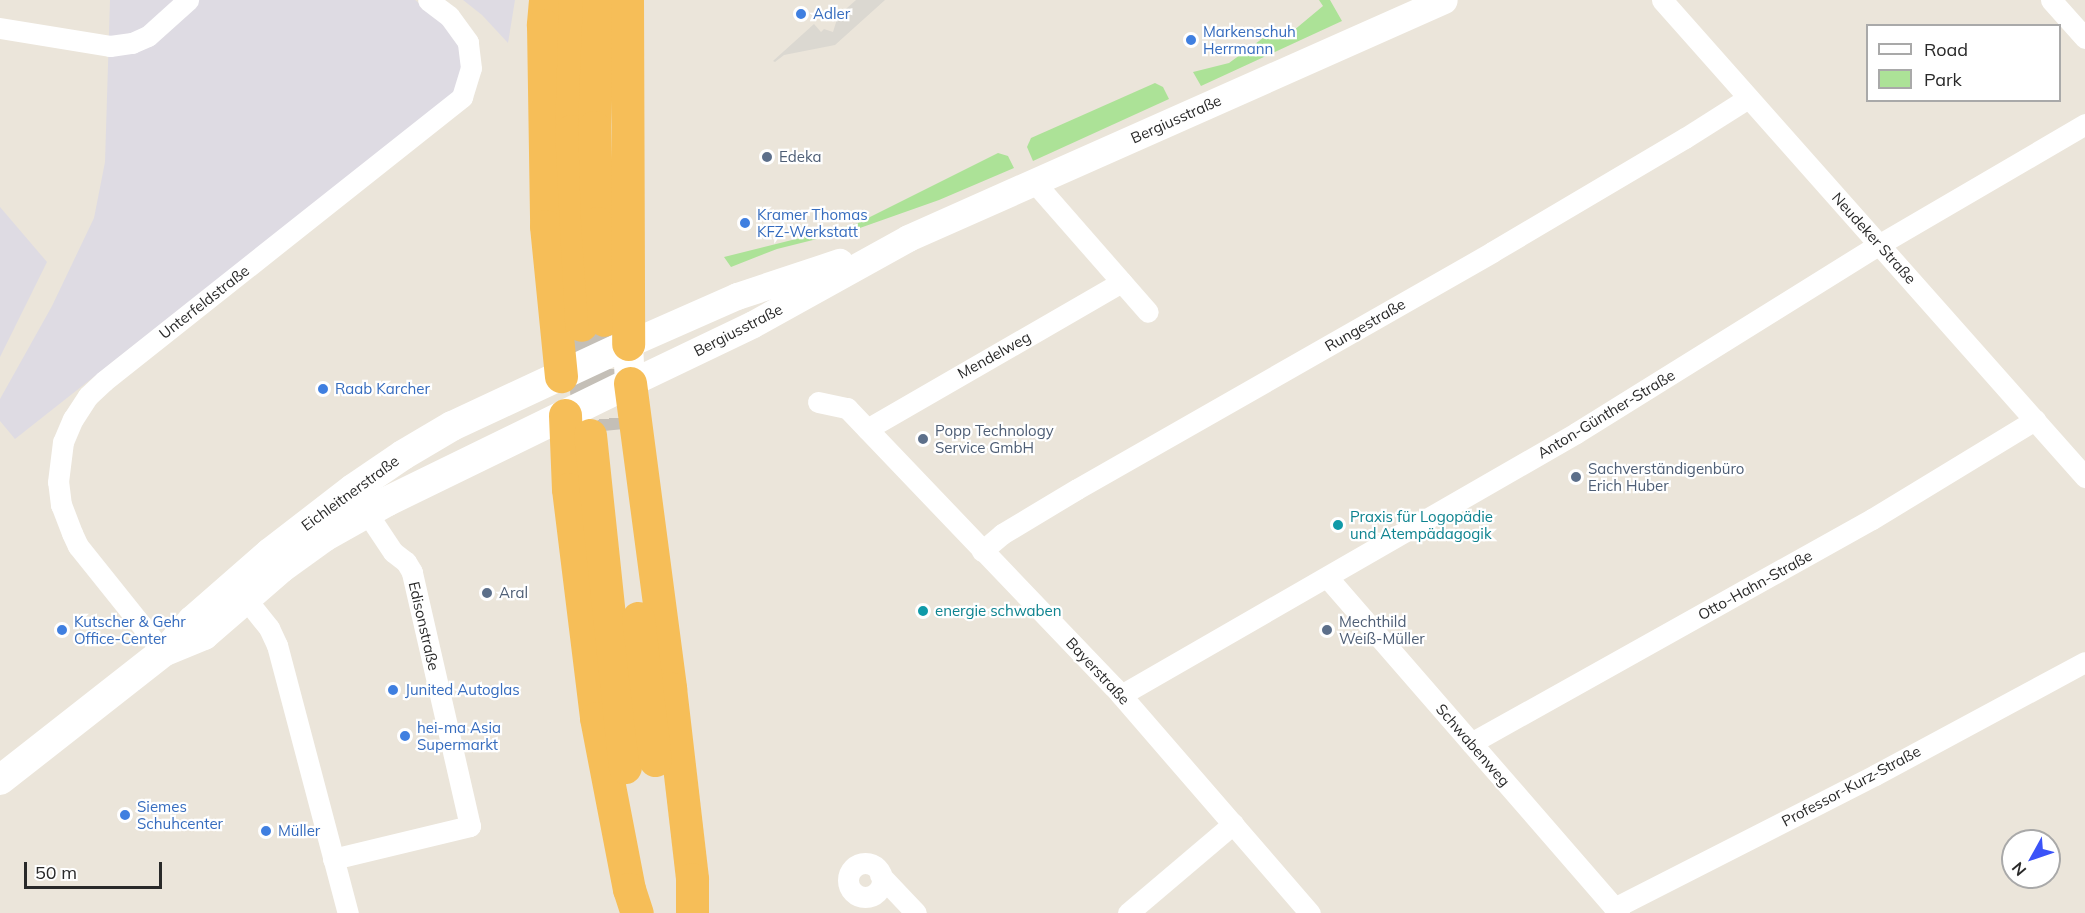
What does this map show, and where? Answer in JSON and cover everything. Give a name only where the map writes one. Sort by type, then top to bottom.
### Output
[{"type":"highway","points":[[545,0],[543,36],[546,226],[565,374]]},
{"type":"highway","points":[[575,0],[571,130],[593,322],[597,223],[594,127],[599,0]]},
{"type":"highway","points":[[626,345],[627,0]]},
{"type":"highway","points":[[628,385],[671,699],[692,879],[692,913]]},
{"type":"highway","points":[[585,423],[568,489],[594,707],[629,889],[637,913]]},
{"type":"highway","points":[[585,423],[624,763],[651,913]]},
{"type":"highway","points":[[585,423],[655,759],[681,913]]},
{"type":"main road","name":"Bergiusstraße","points":[[565,374],[626,345]]},
{"type":"main road","points":[[626,345],[628,385]]},
{"type":"main road","name":"Eichleitnerstraße","points":[[0,780],[165,651],[204,635],[241,592],[352,489],[452,426],[565,374]]},
{"type":"main road","points":[[565,374],[585,423]]},
{"type":"main road","name":"Bergiusstraße","points":[[585,423],[628,385]]},
{"type":"main road","name":"Eichleitnerstraße","points":[[241,592],[281,568],[315,543],[367,513],[585,423]]},
{"type":"street","points":[[0,28],[100,46],[132,43],[148,36],[188,0]]},
{"type":"street","name":"Unterfeldstraße","points":[[165,651],[78,546],[61,505],[58,482],[63,442],[73,419],[88,396],[104,381],[462,97],[471,68],[468,42],[449,16],[428,0]]},
{"type":"street","name":"Bergiusstraße","points":[[626,345],[737,296],[908,238],[1444,0]]},
{"type":"street","name":"Neudeker Straße","points":[[1662,0],[2085,477]]},
{"type":"street","points":[[2051,0],[2085,38]]},
{"type":"street","name":"Rungestraße","points":[[982,551],[1002,534],[1077,489],[1471,264],[1685,138],[1748,98]]},
{"type":"street","name":"Anton-Günther-Straße","points":[[1121,695],[1576,433],[1880,244],[2085,124]]},
{"type":"street","points":[[1035,183],[1148,312]]},
{"type":"street","name":"Bergiusstraße","points":[[628,385],[753,324],[908,238]]},
{"type":"street","name":"Mendelweg","points":[[867,429],[1122,282]]},
{"type":"street","name":"Bayerstraße","points":[[818,402],[847,408],[1121,695],[1310,913]]},
{"type":"street","name":"Otto-Hahn-Straße","points":[[1471,743],[1840,538],[2035,420]]},
{"type":"street","name":"Edisonstraße","points":[[333,859],[470,826],[412,572],[406,562],[393,552],[367,513]]},
{"type":"street","name":"Schwabenweg","points":[[1327,578],[1617,910]]},
{"type":"street","points":[[241,592],[269,628],[277,645],[348,913]]},
{"type":"street","name":"Professor-Kurz-Straße","points":[[1617,910],[2085,662]]},
{"type":"street","points":[[1128,913],[1233,824]]},
{"type":"street","points":[[863,863],[872,866],[910,908],[860,894],[852,888],[848,874],[854,866],[863,863]]},
{"type":"street","points":[[871,897],[882,888],[880,875]]},
{"type":"shaded area","points":[[110,0],[415,0],[442,21],[457,39],[462,57],[462,72],[456,91],[15,439],[0,421],[0,399],[52,306],[94,218],[105,162]]},
{"type":"shaded area","points":[[463,0],[515,0],[508,43],[482,15]]},
{"type":"shaded area","points":[[856,0],[885,0],[835,45],[784,55],[775,62],[773,61],[814,24],[821,32],[824,29],[833,32],[838,16]]},
{"type":"shaded area","points":[[0,207],[47,262],[0,357]]},
{"type":"green space","points":[[1319,0],[1330,0],[1342,21],[1201,86],[1193,72],[1229,63],[1278,27],[1287,36],[1323,6]]},
{"type":"green space","points":[[1155,83],[1163,87],[1169,99],[1033,161],[1027,147],[1031,138]]},
{"type":"green space","points":[[998,153],[1008,156],[1014,168],[939,200],[857,229],[777,249],[731,267],[724,257],[856,224]]},
{"type":"tunnel","points":[[604,320],[615,429]]},
{"type":"tunnel","points":[[581,325],[590,431]]},
{"type":"place","name":"Adler","points":[[801,14]]},
{"type":"place","name":"Markenschuh Herrmann","points":[[1191,40]]},
{"type":"place","name":"Edeka","points":[[767,157]]},
{"type":"place","name":"Kramer Thomas KFZ-Werkstatt","points":[[745,223]]},
{"type":"place","name":"Raab Karcher","points":[[323,389]]},
{"type":"place","name":"Popp Technology Service GmbH","points":[[923,439]]},
{"type":"place","name":"Sachverständigenbüro Erich Huber","points":[[1576,477]]},
{"type":"place","name":"Praxis für Logopädie und Atempädagogik","points":[[1338,525]]},
{"type":"place","name":"Aral","points":[[487,593]]},
{"type":"place","name":"energie schwaben","points":[[923,611]]},
{"type":"place","name":"Kutscher & Gehr Office-Center","points":[[62,630]]},
{"type":"place","name":"Mechthild Weiß-Müller","points":[[1327,630]]},
{"type":"place","name":"Junited Autoglas","points":[[393,690]]},
{"type":"place","name":"hei-ma Asia Supermarkt","points":[[405,736]]},
{"type":"place","name":"Siemes Schuhcenter","points":[[125,815]]},
{"type":"place","name":"Müller","points":[[266,831]]}]
